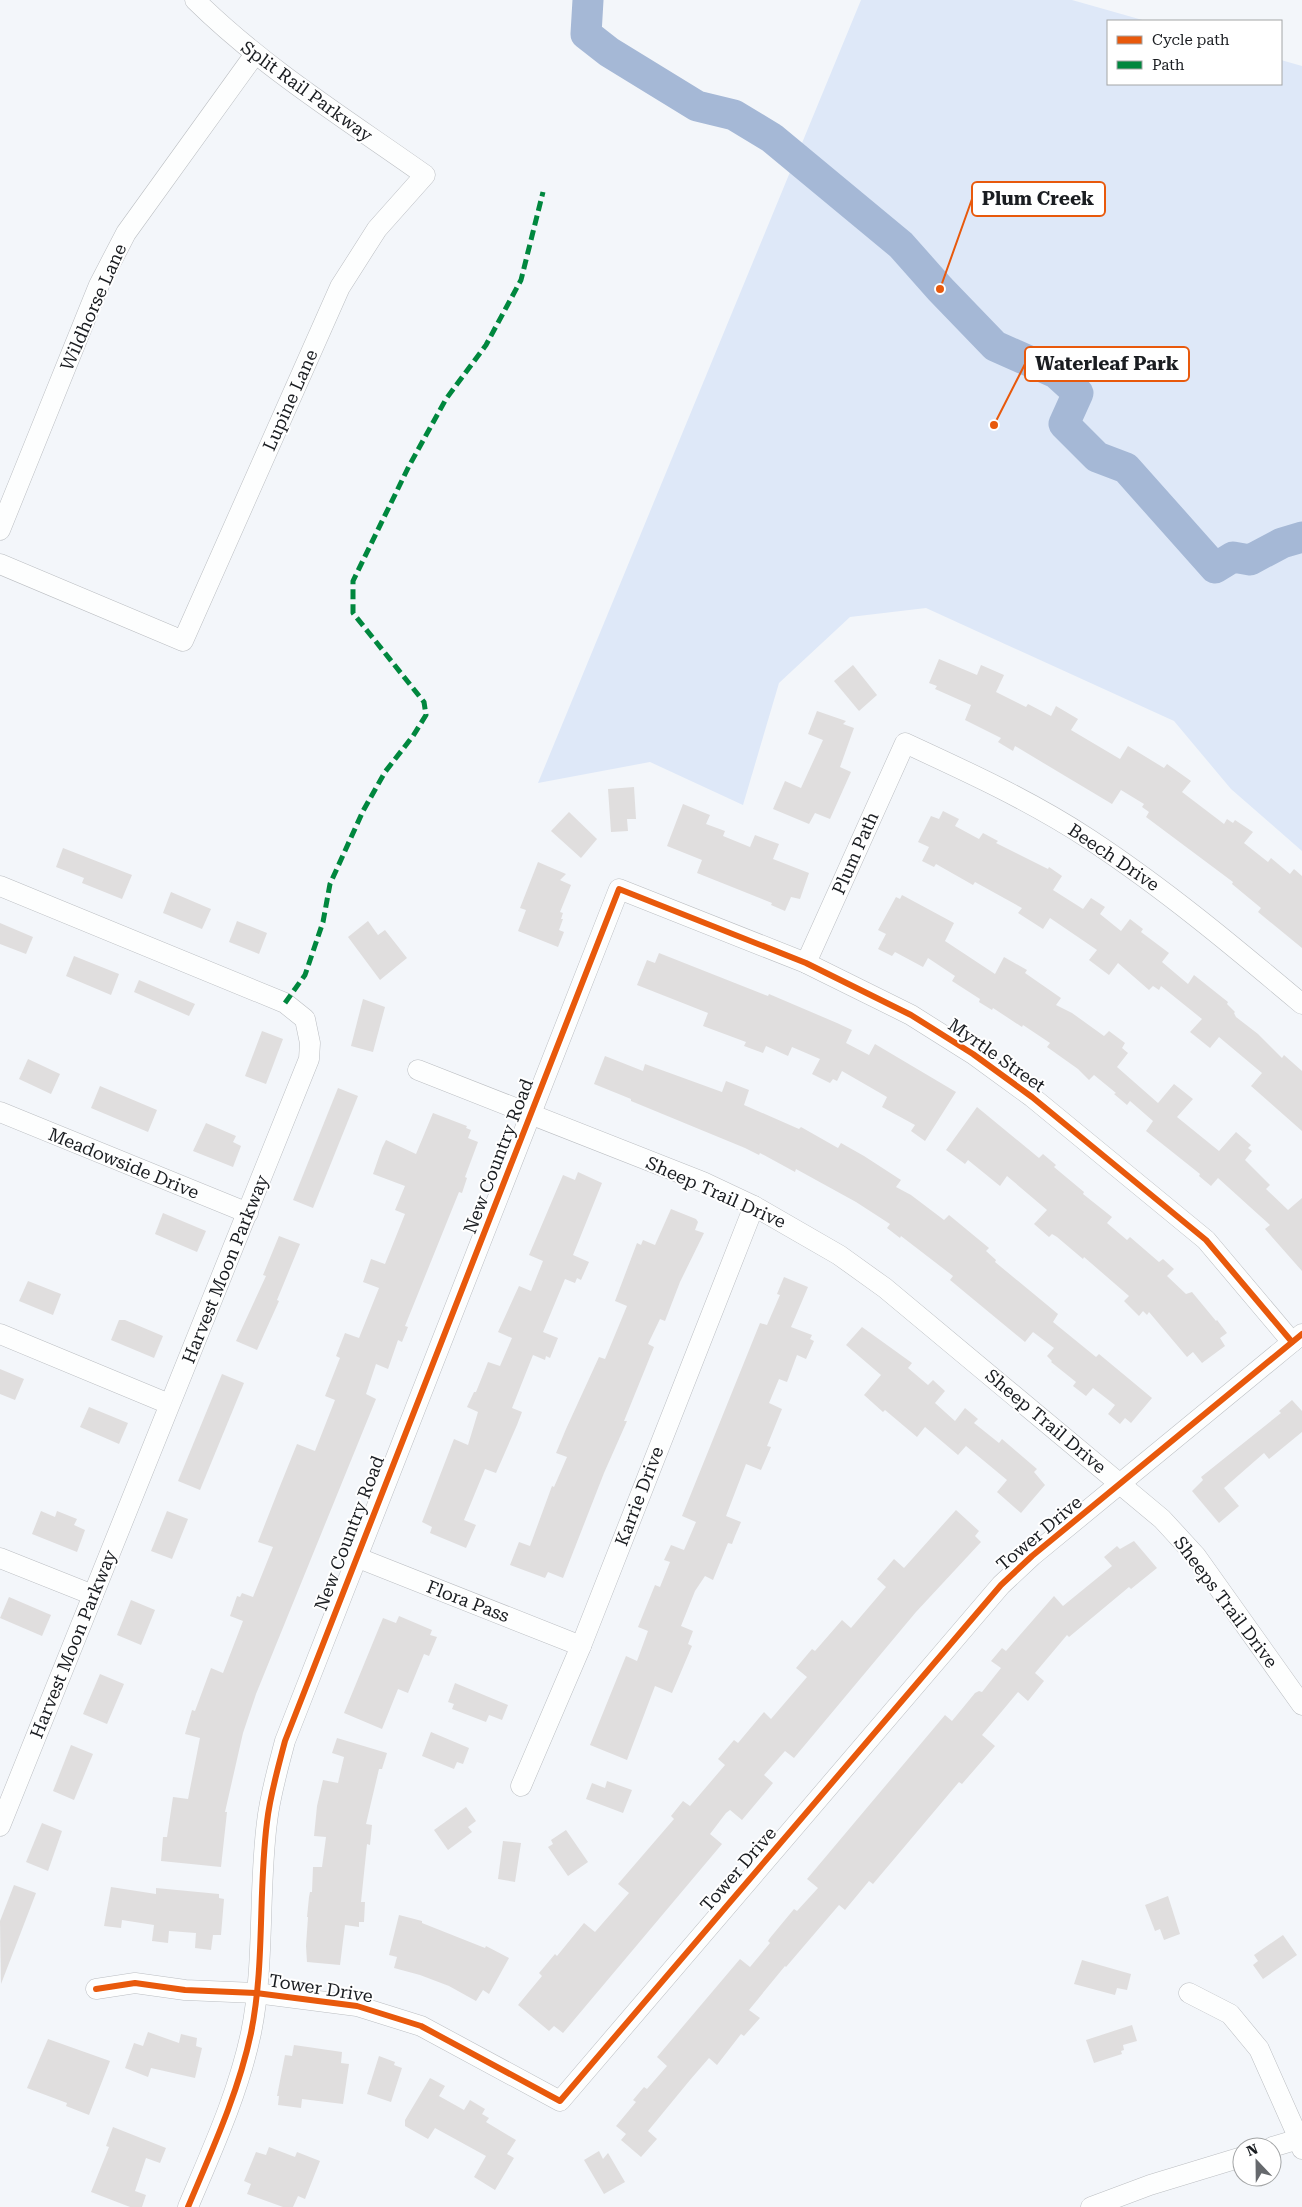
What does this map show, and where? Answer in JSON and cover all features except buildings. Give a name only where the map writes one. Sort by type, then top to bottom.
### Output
[{"type":"street","name":"Split Rail Parkway","points":[[195,0],[255,54],[425,175]]},
{"type":"street","name":"Wildhorse Lane","points":[[0,530],[99,285],[122,242],[160,183],[255,54]]},
{"type":"street","name":"Lupine Lane","points":[[0,564],[183,641],[340,287],[377,229],[425,175]]},
{"type":"street","name":"Plum Path","points":[[806,964],[905,743]]},
{"type":"street","name":"Beech Drive","points":[[905,743],[1013,795],[1088,839],[1163,889],[1302,1004]]},
{"type":"street","name":"Harvest Moon Parkway","points":[[0,886],[285,1003],[305,1019],[310,1043],[309,1060],[0,1826]]},
{"type":"street","name":"Myrtle Street","points":[[619,889],[806,964],[863,990],[911,1016],[973,1054],[1032,1097],[1206,1240],[1297,1338]]},
{"type":"street","name":"New Country Road","points":[[188,2207],[230,2109],[251,2033],[256,1993],[267,1823],[274,1782],[285,1741],[619,889]]},
{"type":"street","name":"Sheep Trail Drive","points":[[418,1070],[703,1182],[754,1206],[839,1255],[885,1288],[1121,1483]]},
{"type":"street","name":"Meadowside Drive","points":[[0,1112],[248,1213]]},
{"type":"street","name":"Karrie Drive","points":[[521,1786],[581,1646],[754,1206]]},
{"type":"street","points":[[0,1334],[170,1404]]},
{"type":"street","name":"Tower Drive","points":[[96,1989],[135,1983],[185,1990],[256,1993],[357,2006],[421,2026],[560,2101],[1001,1584],[1032,1556],[1297,1338]]},
{"type":"street","name":"Sheeps Trail Drive","points":[[1121,1483],[1162,1519],[1196,1556],[1302,1706]]},
{"type":"street","name":"Flora Pass","points":[[356,1557],[581,1646]]},
{"type":"street","points":[[0,1558],[93,1595]]},
{"type":"street","points":[[1189,1993],[1230,2014],[1259,2049],[1301,2142],[1282,2146]]},
{"type":"street","points":[[1091,2207],[1150,2185],[1232,2160]]},
{"type":"shaded area","points":[[861,0],[1072,0],[1142,20],[1107,20],[1107,85],[1282,85],[1282,60],[1302,66],[1302,851],[1231,789],[1174,721],[926,608],[850,617],[779,683],[743,805],[650,762],[538,783]]},
{"type":"waterway","points":[[588,0],[586,34],[609,52],[697,106],[734,115],[772,138],[901,245],[995,346],[1056,373],[1078,393],[1064,424],[1097,457],[1126,468],[1215,568],[1233,557],[1250,560],[1282,543],[1302,537]]},
{"type":"marked path","points":[[285,1003],[305,975],[323,922],[330,884],[363,811],[385,772],[413,736],[426,715],[424,702],[353,613],[353,581],[409,466],[446,399],[486,345],[521,280],[543,192]]},
{"type":"cycle path","points":[[188,2207],[232,2100],[251,2033],[258,1981],[264,1848],[267,1822],[272,1792],[285,1741],[619,889],[806,963],[911,1015],[973,1054],[1032,1097],[1206,1240],[1292,1342]]},
{"type":"cycle path","points":[[96,1989],[135,1983],[185,1990],[256,1993],[357,2006],[421,2026],[560,2101],[1001,1585],[1032,1556],[1302,1334]]},
{"type":"place","name":"Plum Creek","points":[[940,289]]},
{"type":"place","name":"Waterleaf Park","points":[[994,425]]}]
